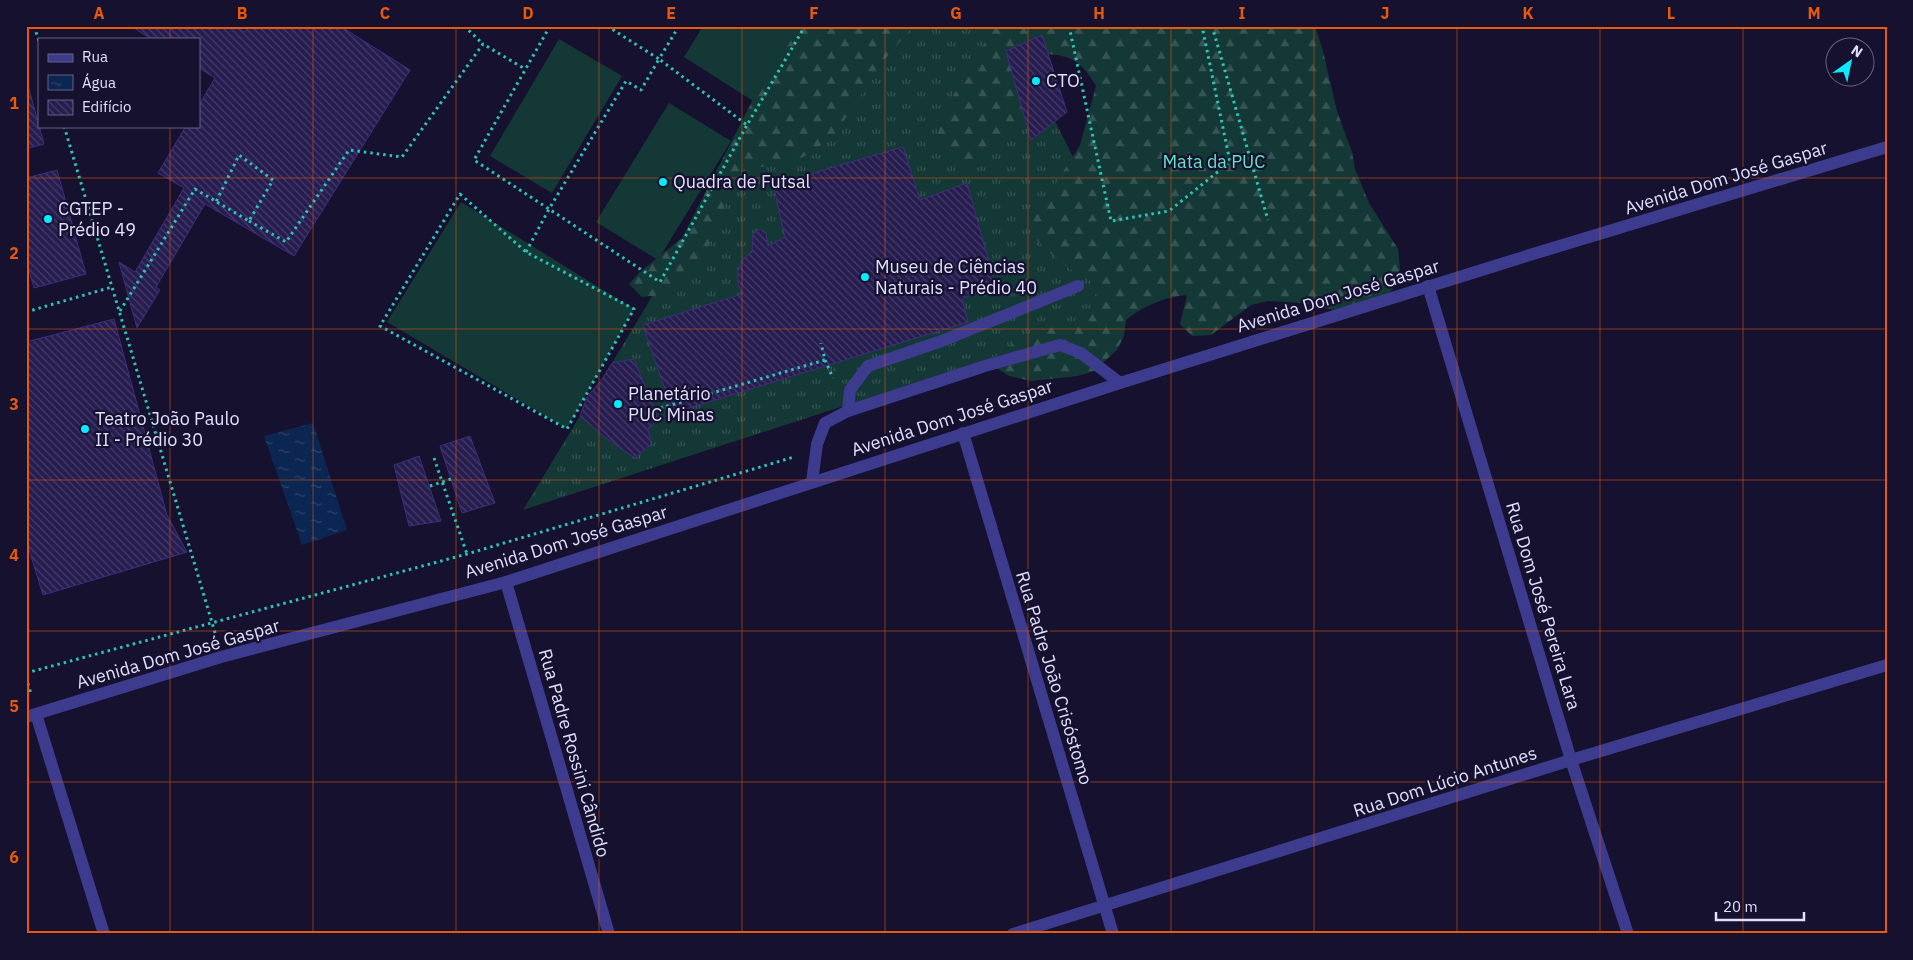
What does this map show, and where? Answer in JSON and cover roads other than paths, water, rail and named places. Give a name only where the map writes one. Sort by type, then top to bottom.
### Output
[{"type":"street","name":"Avenida Dom José Gaspar","points":[[31,715],[221,657],[506,582],[963,433],[1428,286],[1887,148]]},
{"type":"street","points":[[848,411],[850,390],[868,366],[940,342],[1078,286]]},
{"type":"street","name":"Rua Dom José Pereira Lara","points":[[1428,286],[1571,760],[1628,934]]},
{"type":"street","points":[[812,482],[817,444],[825,423],[848,411],[985,366],[1060,345],[1081,353],[1120,383]]},
{"type":"street","name":"Rua Padre João Crisóstomo","points":[[963,433],[1113,934]]},
{"type":"street","name":"Rua Padre Rossini Cândido","points":[[506,582],[609,934]]},
{"type":"street","name":"Rua Dom Lúcio Antunes","points":[[1013,934],[1571,760],[1887,665]]},
{"type":"street","points":[[31,715],[104,934]]},
{"type":"water","points":[[313,423],[347,530],[302,545],[264,436]]},
{"type":"place","name":"CTO","points":[[1036,81]]},
{"type":"place","name":"Quadra de Futsal","points":[[663,182]]},
{"type":"place","name":"CGTEP - Prédio 49","points":[[48,219]]},
{"type":"place","name":"Museu de Ciências Naturais - Prédio 40","points":[[865,277]]},
{"type":"place","name":"Planetário PUC Minas","points":[[618,404]]},
{"type":"place","name":"Teatro João Paulo II - Prédio 30","points":[[85,429]]},
{"type":"park label","name":"Mata da PUC","points":[[1214,162]]}]
